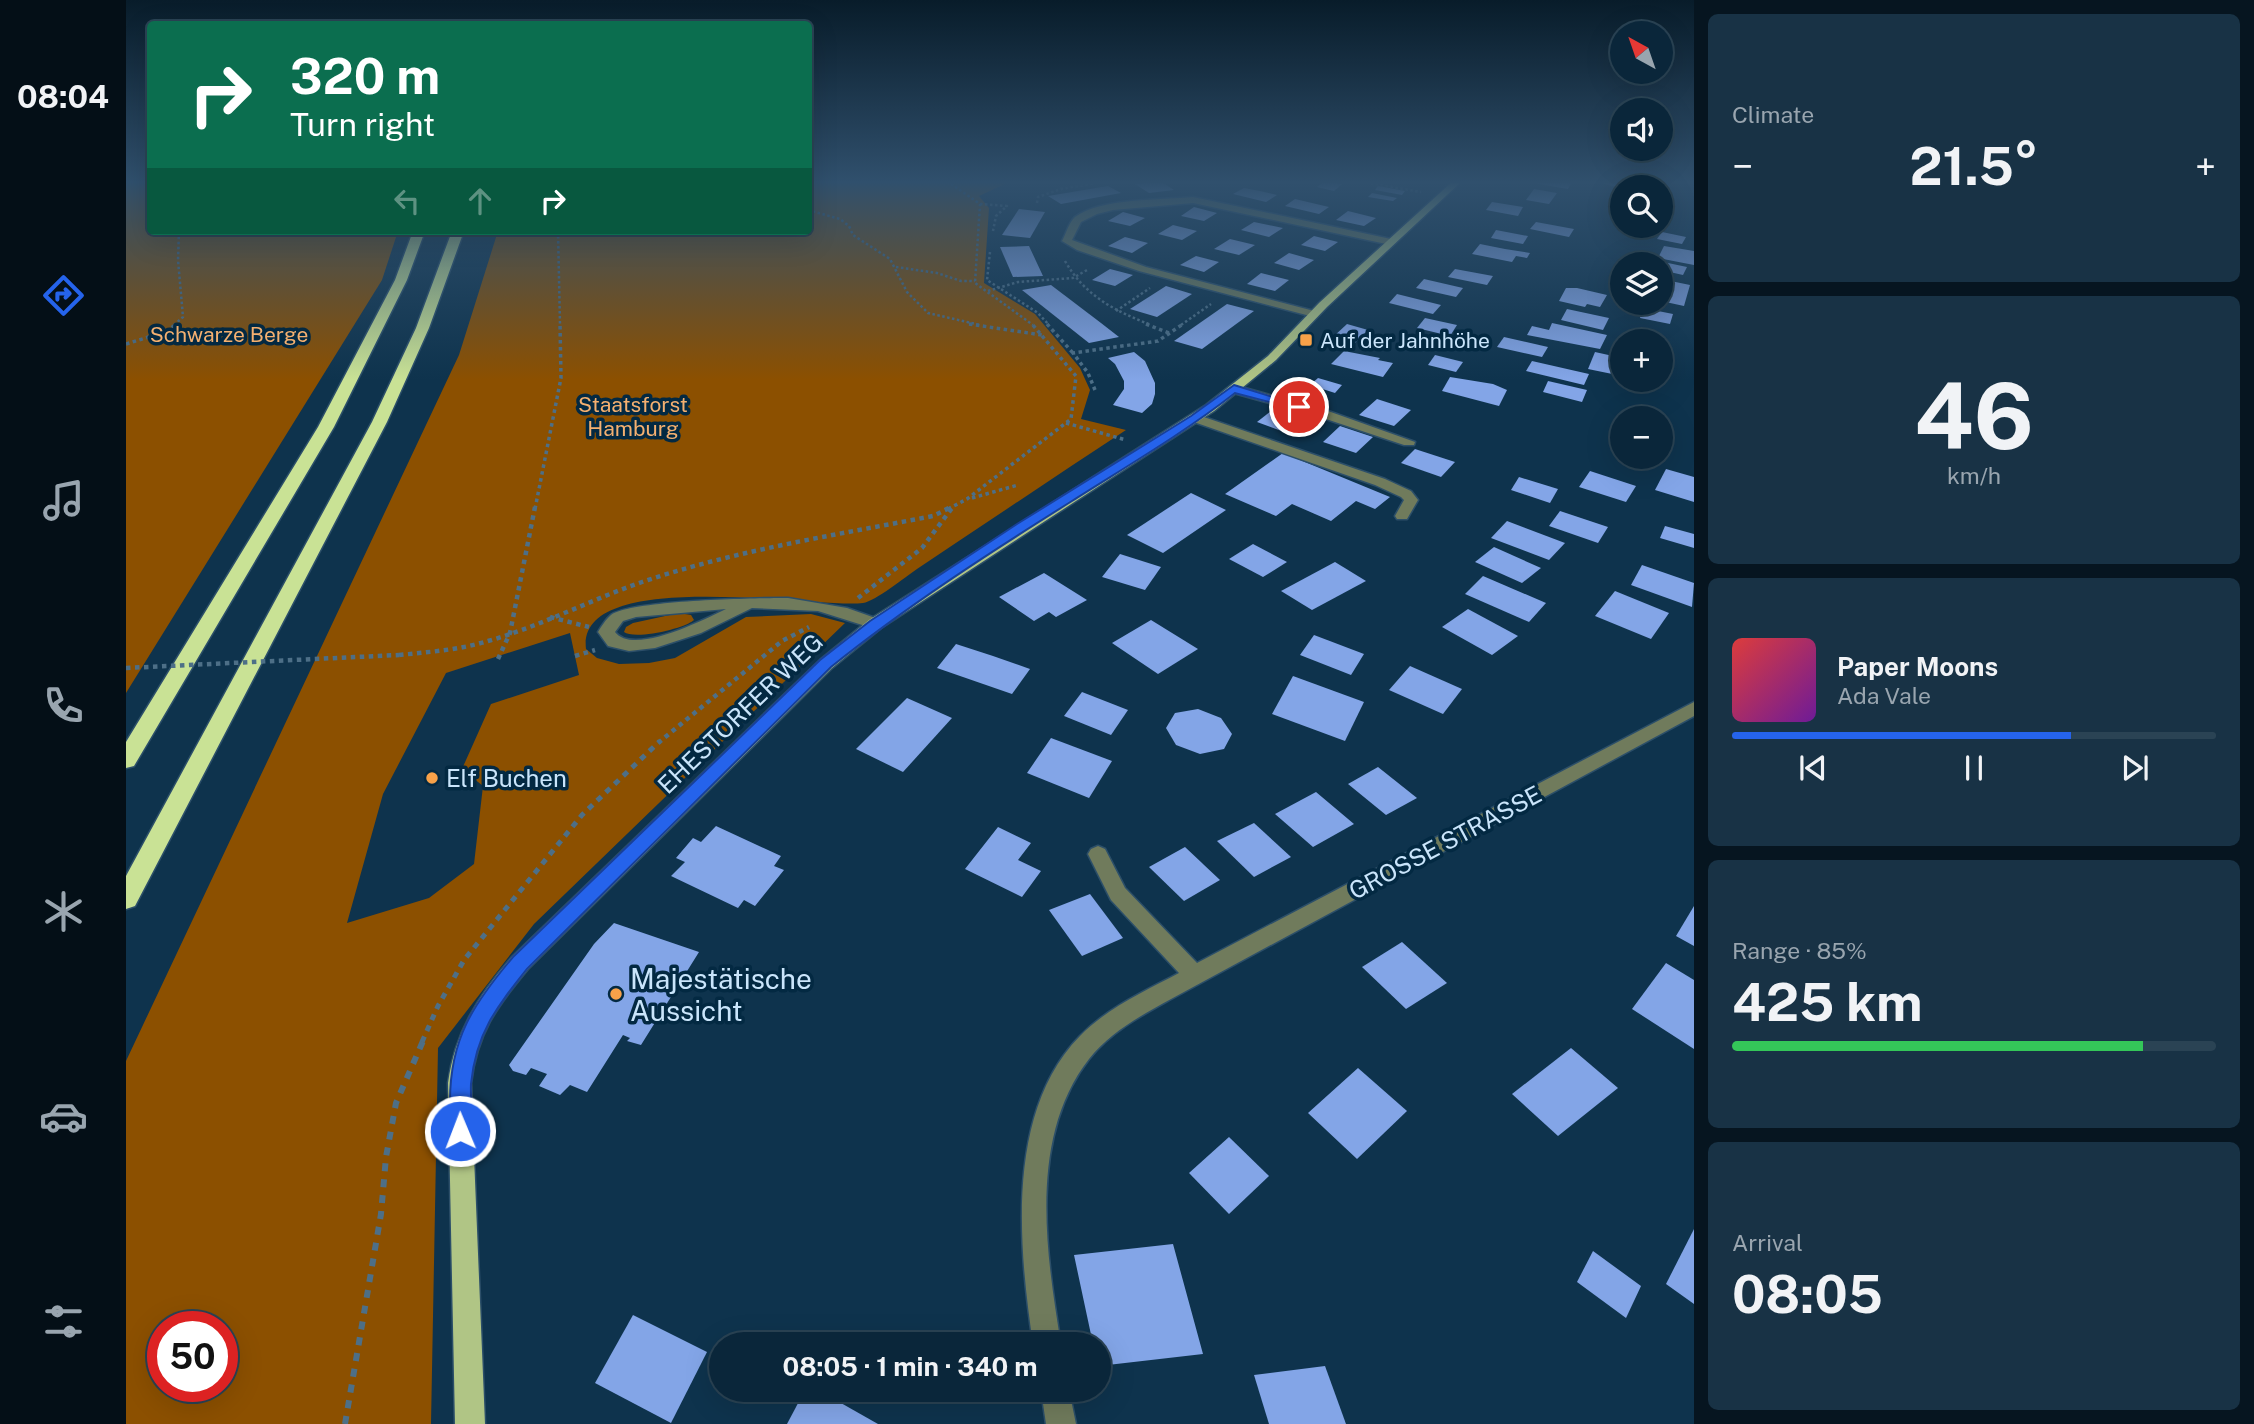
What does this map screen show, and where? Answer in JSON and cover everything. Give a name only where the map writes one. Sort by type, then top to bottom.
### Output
[{"type":"highway","points":[[126,760],[326,427],[401,280],[413,247]]},
{"type":"highway","points":[[126,899],[389,404],[424,328],[453,247]]},
{"type":"main road","name":"EHESTORFER WEG","points":[[470,1424],[471,1347],[459,1104],[462,1068],[473,1028],[490,999],[520,963],[826,664],[875,624],[1195,418],[1234,389],[1272,358],[1314,314],[1385,247]]},
{"type":"street","points":[[1079,247],[1314,314]]},
{"type":"street","points":[[1234,389],[1324,414],[1409,442]]},
{"type":"street","points":[[1195,418],[1406,494],[1411,500],[1402,516]]},
{"type":"street","points":[[746,605],[685,634],[643,645],[616,645],[607,638],[606,632],[617,618],[634,612],[746,605],[817,606],[851,612],[875,624]]},
{"type":"street","name":"GROSSE STRASSE","points":[[1046,1332],[1034,1203],[1037,1165],[1052,1099],[1066,1071],[1097,1035],[1134,1009],[1694,708]]},
{"type":"street","points":[[1098,854],[1118,894],[1196,976]]},
{"type":"street","points":[[1057,1402],[1062,1424]]},
{"type":"path","points":[[126,344],[168,331],[183,317],[178,247]]},
{"type":"path","points":[[498,659],[510,633],[561,378],[558,247]]},
{"type":"path","points":[[875,247],[896,267],[907,292],[928,313],[953,321],[1043,335]]},
{"type":"path","points":[[975,281],[977,247]]},
{"type":"path","points":[[990,253],[987,280],[1038,313],[1088,373],[1095,390]]},
{"type":"path","points":[[126,667],[444,651],[510,633],[695,566],[752,551],[933,516],[967,499],[1071,419],[1076,376],[1029,320],[975,281],[961,281],[937,273],[896,267]]},
{"type":"path","points":[[987,291],[1018,282],[1073,278],[1089,294],[1116,311],[1170,333]]},
{"type":"path","points":[[1116,311],[1159,282]]},
{"type":"path","points":[[1073,353],[1158,341],[1216,300]]},
{"type":"path","points":[[1066,423],[1127,440]]},
{"type":"path","points":[[967,499],[1018,485]]},
{"type":"path","points":[[550,617],[606,632]]},
{"type":"green space","name":"Schwarze Berge","points":[[126,247],[393,247],[382,280],[126,693]]},
{"type":"green space","name":"Staatsforst Hamburg","points":[[493,247],[986,247],[984,283],[1035,314],[1080,368],[1090,390],[1081,419],[1126,430],[869,601],[838,603],[704,597],[657,599],[619,607],[593,623],[586,649],[597,658],[619,664],[649,663],[675,658],[746,617],[811,614],[845,623],[534,924],[438,1048],[431,1424],[126,1424],[126,1061],[459,355]],"holes":[[[570,633],[579,675],[491,704],[462,769],[483,786],[474,864],[429,898],[347,923],[383,794],[446,673]]]},
{"type":"green space","points":[[679,613],[691,615],[694,620],[659,632],[638,635],[624,632],[626,627],[633,623]]},
{"type":"building","points":[[1000,247],[1030,247],[1043,276],[1013,277]]},
{"type":"building","points":[[1113,247],[1141,247],[1132,253]]},
{"type":"building","points":[[1216,247],[1251,247],[1239,255],[1214,249]]},
{"type":"building","points":[[1311,247],[1330,247],[1325,251]]},
{"type":"building","points":[[1477,247],[1499,247],[1530,253],[1527,258],[1516,256],[1512,262],[1472,254]]},
{"type":"building","points":[[1663,247],[1694,251],[1694,265],[1673,261],[1673,252],[1661,252]]},
{"type":"building","points":[[1289,253],[1314,260],[1299,270],[1274,263]]},
{"type":"building","points":[[1196,256],[1219,262],[1204,272],[1180,265]]},
{"type":"building","points":[[1673,264],[1687,267],[1683,275],[1673,273]]},
{"type":"building","points":[[1110,269],[1133,275],[1115,286],[1092,280]]},
{"type":"building","points":[[1455,269],[1493,276],[1487,285],[1448,277]]},
{"type":"building","points":[[1261,273],[1289,280],[1275,291],[1247,284]]},
{"type":"building","points":[[1424,279],[1463,288],[1456,297],[1416,288]]},
{"type":"building","points":[[1673,281],[1690,285],[1684,306],[1673,304]]},
{"type":"building","points":[[1051,285],[1119,337],[1089,343],[1022,290]]},
{"type":"building","points":[[1166,286],[1192,294],[1157,317],[1130,309]]},
{"type":"building","points":[[1566,288],[1607,295],[1600,307],[1587,304],[1585,307],[1559,301]]},
{"type":"building","points":[[1397,294],[1441,305],[1433,314],[1389,303]]},
{"type":"building","points":[[1227,304],[1254,311],[1202,349],[1174,341]]},
{"type":"building","points":[[1567,309],[1609,318],[1603,330],[1561,320]]},
{"type":"building","points":[[1641,315],[1673,315],[1670,324],[1640,318]]},
{"type":"building","points":[[1425,318],[1457,325],[1450,336],[1417,328]]},
{"type":"building","points":[[1552,323],[1607,335],[1600,349],[1527,335],[1532,326],[1549,330]]},
{"type":"building","points":[[1347,324],[1368,330],[1355,343],[1333,337]]},
{"type":"building","points":[[1504,337],[1548,347],[1542,357],[1497,347]]},
{"type":"building","points":[[1344,351],[1393,363],[1383,377],[1331,364]]},
{"type":"building","points":[[1134,352],[1145,361],[1155,383],[1152,404],[1142,413],[1113,405],[1124,389],[1124,381],[1115,364],[1108,358]]},
{"type":"building","points":[[1595,352],[1610,355],[1610,374],[1588,369]]},
{"type":"building","points":[[1435,355],[1463,362],[1456,372],[1428,365]]},
{"type":"building","points":[[1532,361],[1589,374],[1584,385],[1526,371]]},
{"type":"building","points":[[1450,377],[1493,384],[1507,390],[1499,406],[1442,391]]},
{"type":"building","points":[[1318,378],[1342,385],[1335,393],[1310,385]]},
{"type":"building","points":[[1548,381],[1587,390],[1582,402],[1543,392]]},
{"type":"building","points":[[1377,399],[1411,410],[1394,426],[1359,415]]},
{"type":"building","points":[[1275,408],[1302,417],[1284,432],[1257,422]]},
{"type":"building","points":[[1340,426],[1373,437],[1356,453],[1323,442]]},
{"type":"building","points":[[1415,449],[1455,462],[1441,477],[1401,463]]},
{"type":"building","points":[[1283,453],[1390,497],[1375,509],[1356,501],[1331,521],[1292,504],[1276,516],[1225,494]]},
{"type":"building","points":[[1666,469],[1694,477],[1694,502],[1655,490]]},
{"type":"building","points":[[1590,471],[1636,486],[1626,502],[1579,487]]},
{"type":"building","points":[[1519,477],[1558,489],[1550,503],[1511,490]]},
{"type":"building","points":[[1191,493],[1226,510],[1163,553],[1127,535]]},
{"type":"building","points":[[1560,511],[1608,527],[1598,543],[1549,526]]},
{"type":"building","points":[[1507,521],[1565,543],[1549,560],[1491,538]]},
{"type":"building","points":[[1665,526],[1694,534],[1694,548],[1660,538]]},
{"type":"building","points":[[1253,544],[1287,562],[1263,577],[1229,559]]},
{"type":"building","points":[[1494,547],[1541,568],[1522,583],[1475,562]]},
{"type":"building","points":[[1120,554],[1161,567],[1145,590],[1102,577]]},
{"type":"building","points":[[1335,562],[1366,581],[1312,610],[1281,591]]},
{"type":"building","points":[[1642,565],[1694,583],[1692,607],[1631,585]]},
{"type":"building","points":[[1044,573],[1087,600],[1056,617],[1049,612],[1034,621],[999,597]]},
{"type":"building","points":[[1483,576],[1546,603],[1529,622],[1465,594]]},
{"type":"building","points":[[1615,591],[1669,613],[1651,639],[1595,616]]},
{"type":"building","points":[[1468,609],[1518,636],[1492,655],[1442,627]]},
{"type":"building","points":[[1151,620],[1198,649],[1158,674],[1112,643]]},
{"type":"building","points":[[1314,635],[1364,654],[1351,675],[1300,655]]},
{"type":"building","points":[[956,644],[1030,669],[1012,694],[937,668]]},
{"type":"building","points":[[1410,666],[1462,689],[1443,714],[1389,690]]},
{"type":"building","points":[[1293,676],[1364,702],[1345,741],[1272,714]]},
{"type":"building","points":[[1082,692],[1128,710],[1111,735],[1064,716]]},
{"type":"building","points":[[907,698],[952,718],[903,772],[856,749]]},
{"type":"building","points":[[1198,709],[1221,718],[1232,734],[1224,749],[1200,754],[1176,745],[1166,728],[1175,713]]},
{"type":"building","points":[[1051,738],[1112,761],[1089,798],[1027,773]]},
{"type":"building","points":[[1378,767],[1417,798],[1386,815],[1348,784]]},
{"type":"building","points":[[1316,792],[1354,824],[1313,847],[1275,814]]},
{"type":"building","points":[[1254,823],[1291,857],[1254,877],[1217,841]]},
{"type":"building","points":[[716,826],[781,856],[774,866],[784,870],[755,906],[744,900],[738,908],[671,876],[685,862],[676,858],[693,838],[701,842]]},
{"type":"building","points":[[998,827],[1031,843],[1018,860],[1041,871],[1022,897],[965,869]]},
{"type":"building","points":[[1185,847],[1220,880],[1184,901],[1149,867]]},
{"type":"building","points":[[1090,894],[1123,938],[1082,956],[1049,910]]},
{"type":"building","points":[[1694,906],[1694,946],[1676,936]]},
{"type":"building","name":"Majestätische Aussicht","points":[[614,923],[699,952],[641,1045],[627,1041],[630,1038],[623,1035],[587,1092],[570,1085],[560,1095],[539,1086],[547,1074],[531,1068],[526,1075],[513,1071],[509,1065],[594,944]]},
{"type":"building","points":[[1402,942],[1447,983],[1406,1009],[1362,967]]},
{"type":"building","points":[[1666,963],[1694,980],[1694,1049],[1632,1009]]},
{"type":"building","points":[[1571,1048],[1618,1088],[1558,1136],[1512,1094]]},
{"type":"building","points":[[1358,1068],[1407,1111],[1357,1159],[1308,1113]]},
{"type":"building","points":[[1229,1137],[1269,1176],[1229,1214],[1189,1173]]},
{"type":"building","points":[[1694,1229],[1694,1304],[1666,1284]]},
{"type":"building","points":[[1173,1244],[1203,1354],[1111,1365],[1111,1332],[1090,1332],[1074,1255]]},
{"type":"building","points":[[1593,1251],[1641,1286],[1626,1318],[1577,1282]]},
{"type":"building","points":[[633,1315],[707,1352],[671,1423],[595,1383]]},
{"type":"building","points":[[1325,1366],[1346,1424],[1269,1424],[1254,1375]]},
{"type":"building","points":[[799,1402],[839,1402],[878,1424],[787,1424]]},
{"type":"place","name":"Auf der Jahnhöhe","points":[[1306,340]]},
{"type":"place","name":"Elf Buchen","points":[[432,778]]},
{"type":"place","name":"Majestätische Aussicht","points":[[616,994]]},
{"type":"route","points":[[460,1131],[460,1086],[466,1048],[473,1028],[490,999],[520,963],[848,645],[875,624],[1022,527],[1195,418],[1234,389],[1299,407]]}]
